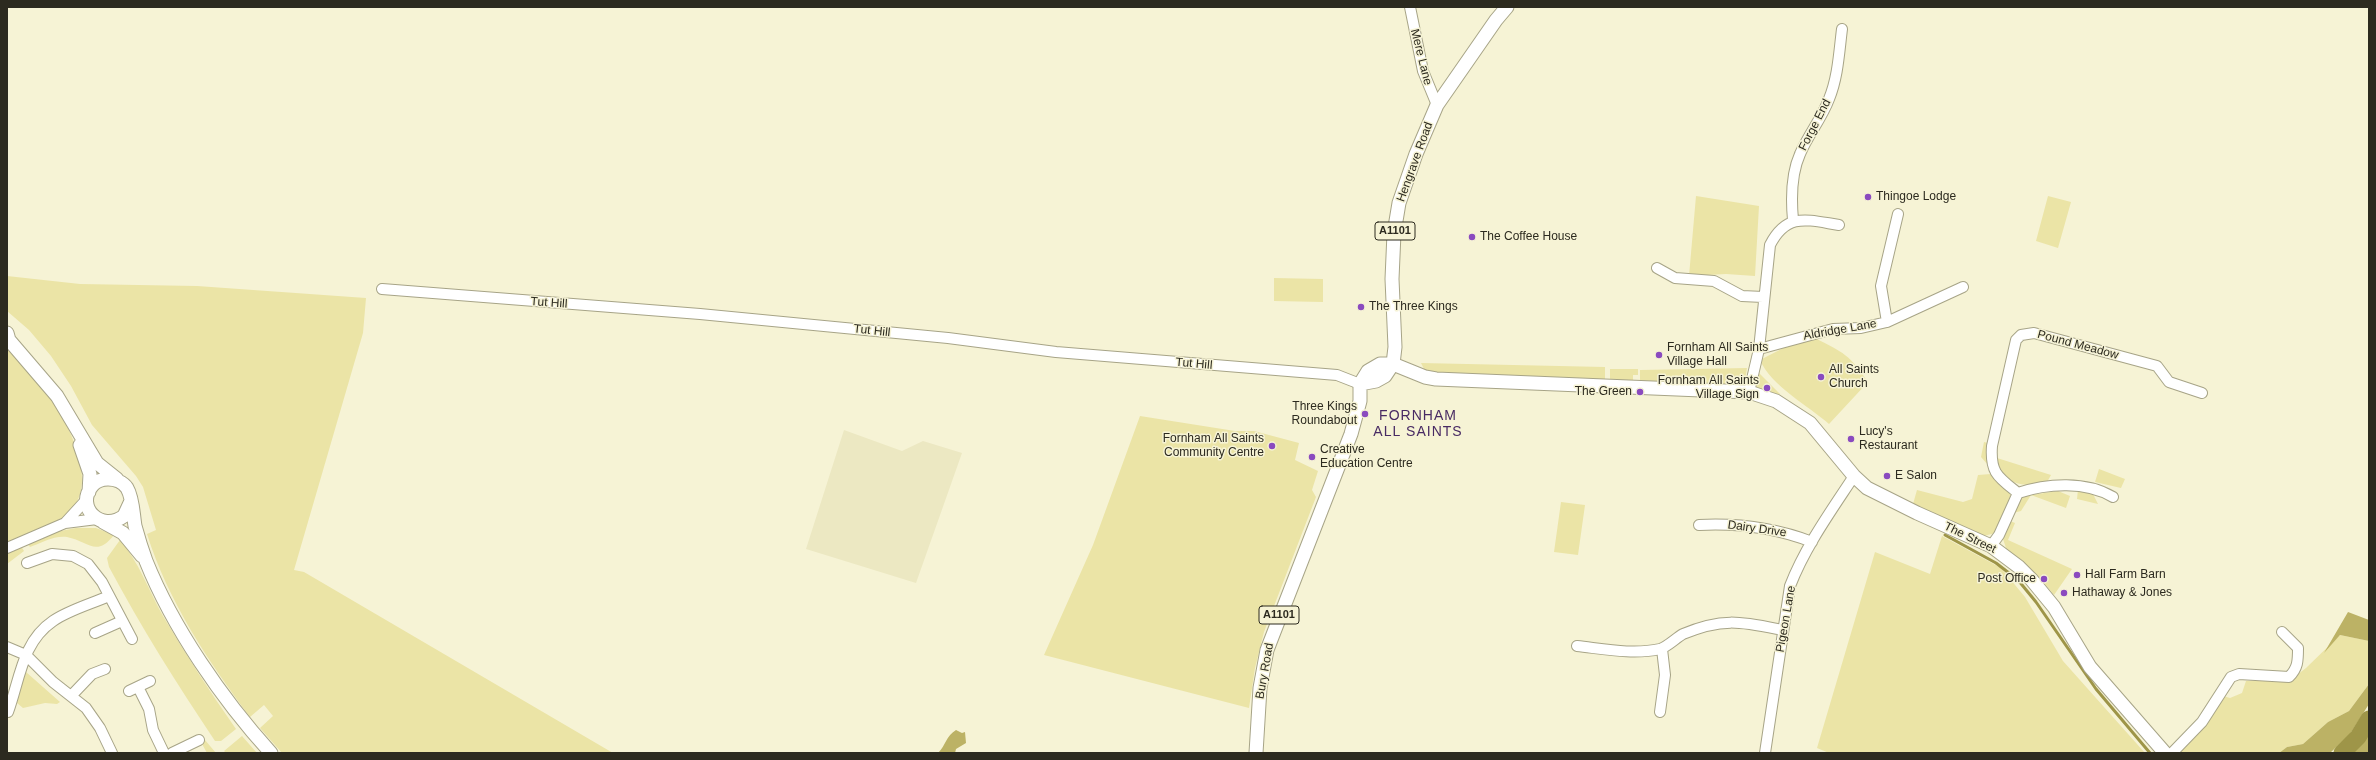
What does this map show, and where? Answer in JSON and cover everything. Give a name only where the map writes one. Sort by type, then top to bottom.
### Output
[{"type":"main road","name":"A1101","points":[[1437,105],[1496,20],[1507,7]]},
{"type":"main road","name":"Hengrave Road","points":[[1393,364],[1395,347],[1392,279],[1394,234],[1402,196],[1416,154],[1437,105]]},
{"type":"main road","points":[[8,338],[49,385],[97,463],[120,482],[130,493],[136,527],[146,560],[167,605],[201,661],[271,753]]},
{"type":"main road","points":[[1360,384],[1368,371],[1380,364],[1393,364],[1425,377],[1436,379],[1749,392]]},
{"type":"main road","name":"Bury Road","points":[[1256,753],[1260,688],[1267,650],[1351,434],[1360,401],[1360,384]]},
{"type":"main road","name":"The Street","points":[[1749,392],[1776,401],[1810,423],[1854,476],[1867,488],[1885,498],[1991,546],[2019,567],[2039,587],[2054,608],[2090,667],[2165,753]]},
{"type":"main road","points":[[75,426],[90,474],[88,495],[91,514],[123,533],[146,560]]},
{"type":"main road","points":[[88,495],[98,481],[106,479],[120,482]]},
{"type":"main road","points":[[100,520],[119,520],[128,512],[131,501]]},
{"type":"street","name":"Mere Lane","points":[[1410,7],[1422,71],[1437,105]]},
{"type":"street","name":"Forge End","points":[[1794,220],[1792,205],[1793,179],[1800,154],[1829,99],[1838,68],[1842,30]]},
{"type":"street","points":[[1887,322],[1881,286],[1898,214]]},
{"type":"street","points":[[1749,392],[1759,349],[1763,298],[1770,245],[1776,234],[1794,220],[1805,219],[1839,226]]},
{"type":"street","points":[[1657,268],[1675,278],[1714,281],[1742,296],[1763,298]]},
{"type":"street","name":"Aldridge Lane","points":[[1759,349],[1833,329],[1861,328],[1887,322],[1963,287]]},
{"type":"street","name":"Tut Hill","points":[[382,290],[744,318],[948,338],[1063,353],[1330,374],[1360,384]]},
{"type":"street","name":"Pound Meadow","points":[[2018,493],[1998,477],[1991,459],[1992,446],[2013,350],[2016,340],[2021,335],[2034,333],[2157,366],[2169,382],[2202,393]]},
{"type":"street","name":"Pigeon Lane","points":[[1765,753],[1782,630],[1790,586],[1797,569],[1812,542],[1854,476]]},
{"type":"street","points":[[1991,546],[1999,535],[2018,493],[2064,485],[2101,490],[2113,497]]},
{"type":"street","points":[[65,523],[88,495]]},
{"type":"street","points":[[7,548],[65,523],[100,520]]},
{"type":"street","name":"Dairy Drive","points":[[1699,525],[1745,525],[1787,532],[1812,542]]},
{"type":"street","points":[[27,563],[52,554],[73,556],[88,564],[109,596],[132,639]]},
{"type":"street","points":[[8,712],[26,655],[40,631],[54,620],[109,596]]},
{"type":"street","points":[[95,633],[122,621]]},
{"type":"street","points":[[1577,646],[1621,651],[1662,648],[1672,640],[1684,634],[1718,622],[1754,625],[1782,630]]},
{"type":"street","points":[[2172,753],[2202,722],[2231,677],[2238,674],[2289,677],[2294,672],[2298,667],[2298,648],[2282,632]]},
{"type":"street","points":[[7,647],[26,655],[53,682],[86,708],[100,728],[112,753]]},
{"type":"street","points":[[1660,712],[1665,675],[1662,648]]},
{"type":"street","points":[[71,696],[92,674],[105,669]]},
{"type":"street","points":[[150,681],[133,689],[150,709],[152,730],[164,753]]},
{"type":"street","points":[[172,753],[199,740]]},
{"type":"shaded area","points":[[1696,196],[1759,206],[1755,276],[1726,274],[1689,276]]},
{"type":"shaded area","points":[[2048,196],[2071,202],[2058,248],[2036,241]]},
{"type":"shaded area","points":[[7,276],[80,284],[197,286],[366,298],[363,333],[294,570],[304,572],[613,753],[282,753],[260,728],[273,716],[264,705],[250,717],[204,652],[178,607],[166,583],[147,534],[156,530],[143,487],[136,476],[92,425],[71,386],[51,356],[29,330],[7,311]]},
{"type":"shaded area","points":[[1274,278],[1323,279],[1323,302],[1274,301]]},
{"type":"shaded area","points":[[1815,338],[1845,355],[1856,365],[1868,382],[1829,424],[1781,387],[1765,369],[1760,360],[1801,339]]},
{"type":"shaded area","points":[[7,346],[37,377],[56,405],[74,442],[80,461],[82,479],[80,496],[65,516],[49,526],[7,545]]},
{"type":"shaded area","points":[[1421,363],[1605,367],[1605,381],[1436,374],[1425,371]]},
{"type":"shaded area","points":[[1747,368],[1745,380],[1739,387],[1640,384],[1640,370]]},
{"type":"shaded area","points":[[1610,369],[1638,369],[1638,375],[1633,375],[1633,381],[1610,380]]},
{"type":"shaded area","points":[[1758,372],[1780,394],[1777,396],[1759,390],[1755,386]]},
{"type":"shaded area","points":[[1140,416],[1235,431],[1254,431],[1299,443],[1295,460],[1318,471],[1312,490],[1316,497],[1264,632],[1255,668],[1249,708],[1044,655],[1093,545]]},
{"type":"shaded area","points":[[844,430],[902,451],[923,441],[962,453],[916,583],[806,549]]},
{"type":"shaded area","points":[[1984,442],[1992,444],[1988,465],[1981,457]]},
{"type":"shaded area","points":[[1997,458],[2051,475],[2046,484],[2020,484],[2009,480],[1997,472]]},
{"type":"shaded area","points":[[2099,469],[2125,479],[2121,488],[2095,482]]},
{"type":"shaded area","points":[[1991,474],[2009,492],[2011,497],[1995,533],[1984,536],[1931,519],[1934,513],[1913,504],[1917,490],[1963,502],[1972,499],[1978,475]]},
{"type":"shaded area","points":[[2078,489],[2093,494],[2098,504],[2077,499]]},
{"type":"shaded area","points":[[2058,491],[2070,496],[2066,508],[2031,495]]},
{"type":"shaded area","points":[[2030,492],[2031,495],[2021,511],[2013,513],[2021,497]]},
{"type":"shaded area","points":[[1561,502],[1585,505],[1578,555],[1554,552]]},
{"type":"shaded area","points":[[2010,521],[2015,523],[2008,540],[2072,569],[2054,595],[2040,578],[2035,583],[2007,551],[2003,539]]},
{"type":"shaded area","points":[[76,528],[96,528],[114,535],[108,542],[97,547],[67,537],[58,537],[30,547],[27,543],[50,533]]},
{"type":"shaded area","points":[[1942,536],[2001,568],[2025,597],[2063,661],[2145,753],[1829,753],[1817,748],[1875,552],[1930,574]]},
{"type":"shaded area","points":[[120,540],[133,558],[180,645],[236,729],[221,741],[215,741],[187,698],[160,655],[109,567],[107,558]]},
{"type":"shaded area","points":[[21,546],[24,551],[7,564],[7,554]]},
{"type":"shaded area","points":[[2348,612],[2369,620],[2369,641],[2340,635],[2324,653]]},
{"type":"shaded area","points":[[2340,635],[2369,641],[2369,684],[2349,711],[2328,722],[2303,744],[2287,747],[2279,753],[2178,753],[2209,721],[2223,696],[2230,698],[2242,693],[2246,681],[2289,681],[2306,668]]},
{"type":"shaded area","points":[[26,672],[60,702],[57,704],[45,703],[23,708],[17,703],[16,698]]},
{"type":"shaded area","points":[[2369,684],[2369,704],[2350,734],[2330,753],[2279,753],[2287,747],[2303,744],[2328,722],[2349,711]]},
{"type":"shaded area","points":[[2369,728],[2369,753],[2350,753]]},
{"type":"shaded area","points":[[956,730],[962,733],[965,732],[966,743],[956,749],[955,753],[938,753],[950,735]]},
{"type":"shaded area","points":[[242,736],[257,753],[226,753],[224,751]]},
{"type":"shaded area","points":[[205,740],[216,753],[207,753],[201,742]]},
{"type":"waterway","points":[[1945,535],[1996,563],[2018,580],[2036,602],[2096,689],[2150,753]]},
{"type":"waterway","points":[[2342,753],[2358,737],[2369,719]]},
{"type":"place","name":"Thingoe Lodge","points":[[1868,197]]},
{"type":"place","name":"The Coffee House","points":[[1472,237]]},
{"type":"place","name":"The Three Kings","points":[[1361,307]]},
{"type":"place","name":"Fornham All Saints Village Hall","points":[[1659,355]]},
{"type":"place","name":"All Saints Church","points":[[1821,377]]},
{"type":"place","name":"Fornham All Saints Village Sign","points":[[1767,388]]},
{"type":"place","name":"The Green","points":[[1640,392]]},
{"type":"place","name":"Three Kings Roundabout","points":[[1365,414]]},
{"type":"place","name":"Lucy's Restaurant","points":[[1851,439]]},
{"type":"place","name":"Fornham All Saints Community Centre","points":[[1272,446]]},
{"type":"place","name":"Creative Education Centre","points":[[1312,457]]},
{"type":"place","name":"E Salon","points":[[1887,476]]},
{"type":"place","name":"Hall Farm Barn","points":[[2077,575]]},
{"type":"place","name":"Post Office","points":[[2044,579]]},
{"type":"place","name":"Hathaway & Jones","points":[[2064,593]]},
{"type":"district","name":"FORNHAM ALL SAINTS","points":[[1418,424]]}]
